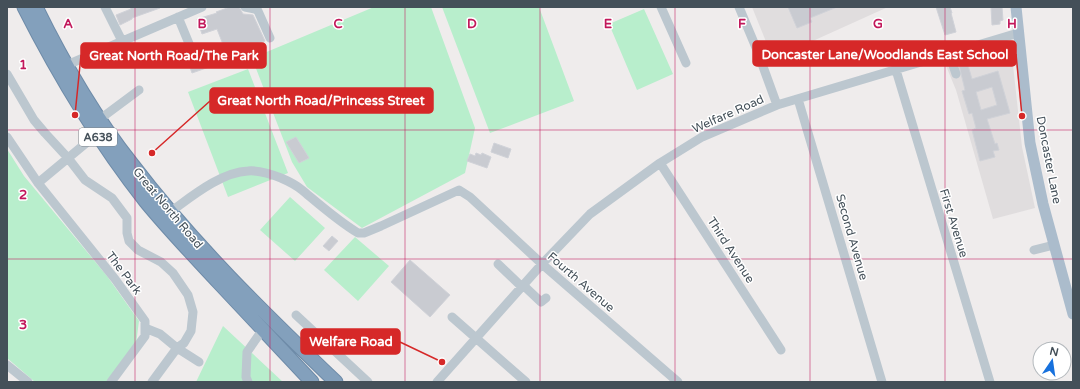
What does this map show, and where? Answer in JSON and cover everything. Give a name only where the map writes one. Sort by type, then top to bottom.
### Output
[{"type":"highway","name":"Great North Road","points":[[24,7],[56,69],[121,170],[147,203],[187,249],[312,382]]},
{"type":"highway","name":"Great North Road","points":[[36,7],[67,65],[100,119],[131,164],[200,247],[243,292],[336,382]]},
{"type":"main road","name":"Doncaster Lane","points":[[1016,7],[1030,143],[1043,204],[1073,314]]},
{"type":"street","points":[[105,7],[122,41]]},
{"type":"street","points":[[67,65],[202,7]]},
{"type":"street","points":[[245,7],[257,10],[270,38]]},
{"type":"street","points":[[661,7],[686,63]]},
{"type":"street","points":[[739,7],[757,50],[777,105]]},
{"type":"street","points":[[178,17],[190,46]]},
{"type":"street","name":"Welfare Road","points":[[437,382],[542,264],[590,214],[660,163],[702,137],[777,105],[1018,33]]},
{"type":"street","points":[[949,53],[956,74]]},
{"type":"street","name":"First Avenue","points":[[896,70],[990,382]]},
{"type":"street","points":[[7,74],[34,120],[68,158],[85,180],[112,198],[127,218],[127,233],[129,241],[138,250],[162,262],[173,272],[188,295],[193,312],[191,331],[184,343],[177,348],[152,382]]},
{"type":"street","points":[[100,119],[139,90]]},
{"type":"street","name":"Second Avenue","points":[[798,99],[882,382]]},
{"type":"street","points":[[38,183],[97,134]]},
{"type":"street","name":"The Park","points":[[7,137],[38,183],[115,279],[145,320],[145,328]]},
{"type":"street","name":"Third Avenue","points":[[660,163],[781,350]]},
{"type":"street","name":"Fourth Avenue","points":[[170,212],[189,198],[217,181],[235,173],[248,171],[273,175],[290,182],[358,233],[381,226],[459,190],[470,197],[542,264],[678,382]]},
{"type":"street","points":[[1034,250],[1054,245]]},
{"type":"street","points":[[498,264],[541,302],[546,298]]},
{"type":"street","points":[[296,314],[368,382]]},
{"type":"street","points":[[452,317],[526,382]]},
{"type":"street","points":[[111,382],[145,336],[145,328],[160,334],[177,348],[199,362]]},
{"type":"street","points":[[248,382],[246,378],[247,352],[263,329]]},
{"type":"street","points":[[7,365],[28,382]]},
{"type":"shaded area","points":[[752,7],[888,7],[773,59]]},
{"type":"shaded area","points":[[1005,42],[1011,47],[1022,147],[1035,208],[993,219],[956,90],[944,61]]},
{"type":"green space","points":[[374,7],[431,7],[475,128],[465,173],[362,228],[307,187],[292,162],[252,58]]},
{"type":"green space","points":[[442,7],[539,7],[574,101],[490,133]]},
{"type":"green space","points":[[644,9],[673,74],[637,90],[609,24]]},
{"type":"green space","points":[[248,69],[288,173],[228,197],[188,92]]},
{"type":"green space","points":[[7,149],[24,176],[107,276],[139,321],[136,344],[106,382],[35,382],[7,358]]},
{"type":"green space","points":[[290,197],[325,228],[295,261],[260,230]]},
{"type":"green space","points":[[355,237],[389,266],[358,301],[324,270]]},
{"type":"green space","points":[[223,326],[283,382],[196,382]]},
{"type":"building","points":[[130,7],[160,8],[132,18],[120,25],[116,15],[131,9]]},
{"type":"building","points":[[230,7],[239,7],[243,14],[253,15],[265,41],[256,44],[258,48],[250,53],[192,73],[188,62],[194,60],[192,54],[201,51],[203,55],[224,47],[217,29],[202,34],[197,19]]},
{"type":"building","points":[[788,7],[837,7],[810,18],[812,22],[797,28]]},
{"type":"building","points":[[936,7],[950,7],[956,32],[945,35]]},
{"type":"building","points":[[991,7],[1002,7],[1003,20],[1000,21],[1000,24],[992,25]]},
{"type":"building","points":[[967,62],[972,79],[998,71],[1010,113],[987,119],[995,144],[997,143],[999,150],[993,151],[995,157],[980,161],[972,130],[976,128],[972,113],[969,114],[962,91],[965,90],[959,65]],"holes":[[[992,87],[997,105],[981,110],[976,92]]]},
{"type":"building","points":[[296,137],[309,158],[299,163],[286,142]]},
{"type":"building","points":[[494,143],[511,149],[508,158],[491,152]]},
{"type":"building","points":[[476,153],[481,155],[482,153],[491,157],[487,168],[467,161],[470,154],[475,156]]},
{"type":"building","points":[[332,236],[338,241],[329,251],[323,246]]},
{"type":"building","points":[[410,260],[450,295],[430,317],[391,282]]},
{"type":"place","name":"Great North Road/The Park","points":[[75,115]]},
{"type":"place","name":"Doncaster Lane/Woodlands East School","points":[[1022,116]]},
{"type":"place","name":"Great North Road/Princess Street","points":[[152,153]]},
{"type":"place","name":"Welfare Road","points":[[442,362]]}]
